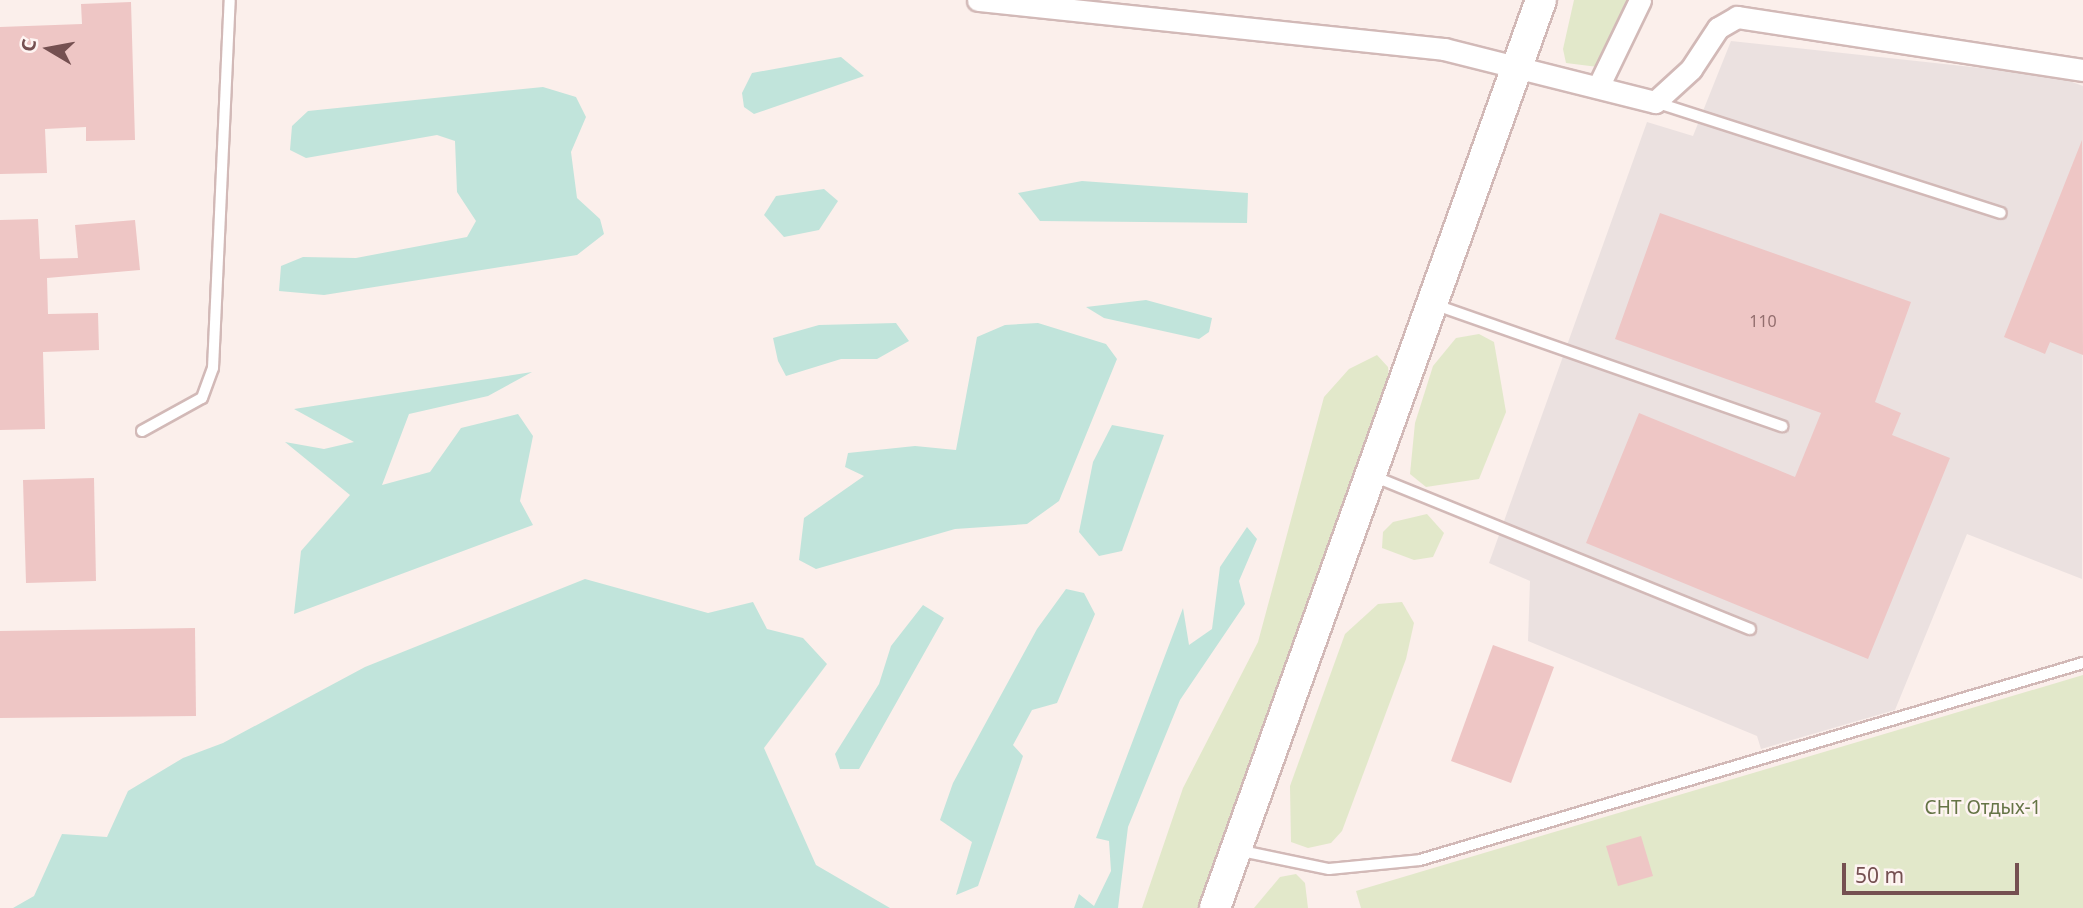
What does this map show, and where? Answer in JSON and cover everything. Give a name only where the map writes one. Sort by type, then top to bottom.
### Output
[{"type":"main road","points":[[1215,908],[1523,64],[1541,0]]},
{"type":"street","points":[[978,0],[1322,34],[1523,64],[1655,102],[1691,69],[1718,28],[1737,17],[2083,70]]},
{"type":"street","points":[[1599,85],[1640,0]]},
{"type":"lane","points":[[142,431],[202,398],[213,368],[230,0]]},
{"type":"lane","points":[[1655,102],[2001,213]]},
{"type":"lane","points":[[1436,305],[1782,426]]},
{"type":"lane","points":[[1373,476],[1750,629]]},
{"type":"lane","points":[[1237,850],[1329,869],[1420,860],[2083,663]]},
{"type":"shaded area","points":[[1731,41],[2056,76],[2083,86],[2082,579],[1967,534],[1895,710],[1761,749],[1757,736],[1528,641],[1530,581],[1489,563],[1647,122],[1693,136]]},
{"type":"green space","points":[[1574,0],[1630,0],[1598,67],[1566,63],[1563,49]]},
{"type":"green space","points":[[1479,334],[1494,342],[1506,412],[1479,479],[1426,487],[1410,474],[1415,423],[1433,366],[1456,338]]},
{"type":"green space","points":[[1377,355],[1388,367],[1391,397],[1205,908],[1142,908],[1183,788],[1258,642],[1324,397],[1349,369]]},
{"type":"green space","points":[[1427,514],[1444,533],[1433,557],[1414,560],[1382,548],[1383,532],[1393,522]]},
{"type":"green space","points":[[1402,602],[1414,623],[1406,659],[1342,831],[1331,843],[1308,848],[1291,842],[1290,786],[1345,634],[1378,604]]},
{"type":"green space","name":"СНТ Отдых-1","points":[[2083,675],[2083,908],[1361,908],[1356,891]]},
{"type":"green space","points":[[1296,874],[1305,883],[1308,908],[1254,908],[1280,877]]},
{"type":"water","points":[[841,57],[864,76],[754,114],[744,107],[742,93],[752,73]]},
{"type":"water","points":[[543,87],[576,97],[586,117],[571,152],[577,198],[600,219],[604,234],[577,255],[324,295],[279,291],[281,266],[303,257],[356,258],[467,237],[476,221],[457,192],[455,141],[437,135],[306,158],[290,150],[292,126],[308,111]]},
{"type":"water","points":[[1082,181],[1248,193],[1247,223],[1040,221],[1018,193]]},
{"type":"water","points":[[824,189],[838,201],[819,230],[784,237],[764,215],[776,196]]},
{"type":"water","points":[[1146,300],[1212,318],[1209,332],[1199,339],[1104,318],[1086,307]]},
{"type":"water","points":[[896,323],[909,341],[877,359],[841,359],[786,376],[778,361],[773,338],[819,325]]},
{"type":"water","points":[[1038,323],[1106,344],[1117,359],[1059,501],[1027,524],[955,529],[816,569],[799,560],[804,518],[864,476],[845,467],[848,453],[915,446],[956,450],[977,337],[1005,325]]},
{"type":"water","points":[[532,372],[488,396],[409,414],[382,485],[430,472],[461,428],[518,414],[533,436],[520,501],[533,525],[294,614],[301,551],[350,495],[285,442],[324,449],[354,442],[294,409]]},
{"type":"water","points":[[1112,425],[1164,435],[1122,551],[1099,556],[1079,532],[1093,462]]},
{"type":"water","points":[[1247,527],[1257,539],[1239,581],[1245,604],[1180,700],[1128,827],[1118,908],[1074,908],[1079,894],[1094,906],[1111,871],[1109,841],[1096,838],[1183,608],[1189,645],[1212,629],[1220,567]]},
{"type":"water","points":[[585,579],[708,613],[753,602],[767,629],[803,638],[827,664],[764,748],[816,865],[890,908],[13,908],[34,896],[62,834],[107,837],[128,791],[183,758],[223,743],[365,667]]},
{"type":"water","points":[[1066,589],[1084,593],[1095,614],[1057,703],[1032,710],[1013,745],[1023,756],[978,886],[956,895],[972,842],[940,820],[953,783],[1037,629]]},
{"type":"water","points":[[923,605],[944,618],[859,769],[840,769],[835,754],[879,684],[891,646]]},
{"type":"building","points":[[131,2],[135,140],[86,141],[86,127],[45,129],[47,173],[0,174],[0,27],[82,24],[81,4]]},
{"type":"building","points":[[2082,140],[2083,355],[2050,342],[2045,354],[2004,337]]},
{"type":"building","points":[[1660,213],[1911,302],[1875,402],[1901,413],[1892,435],[1950,458],[1868,659],[1586,543],[1639,413],[1795,477],[1821,413],[1615,339]]},
{"type":"building","points":[[38,219],[40,259],[78,258],[75,225],[135,220],[140,270],[47,278],[48,314],[98,313],[99,350],[43,352],[45,429],[0,430],[0,220]]},
{"type":"building","points":[[94,478],[96,581],[26,583],[23,480]]},
{"type":"building","points":[[195,628],[196,716],[0,718],[0,631]]},
{"type":"building","points":[[1493,645],[1554,667],[1511,783],[1451,761]]},
{"type":"building","points":[[1641,836],[1653,876],[1618,886],[1606,846]]}]
